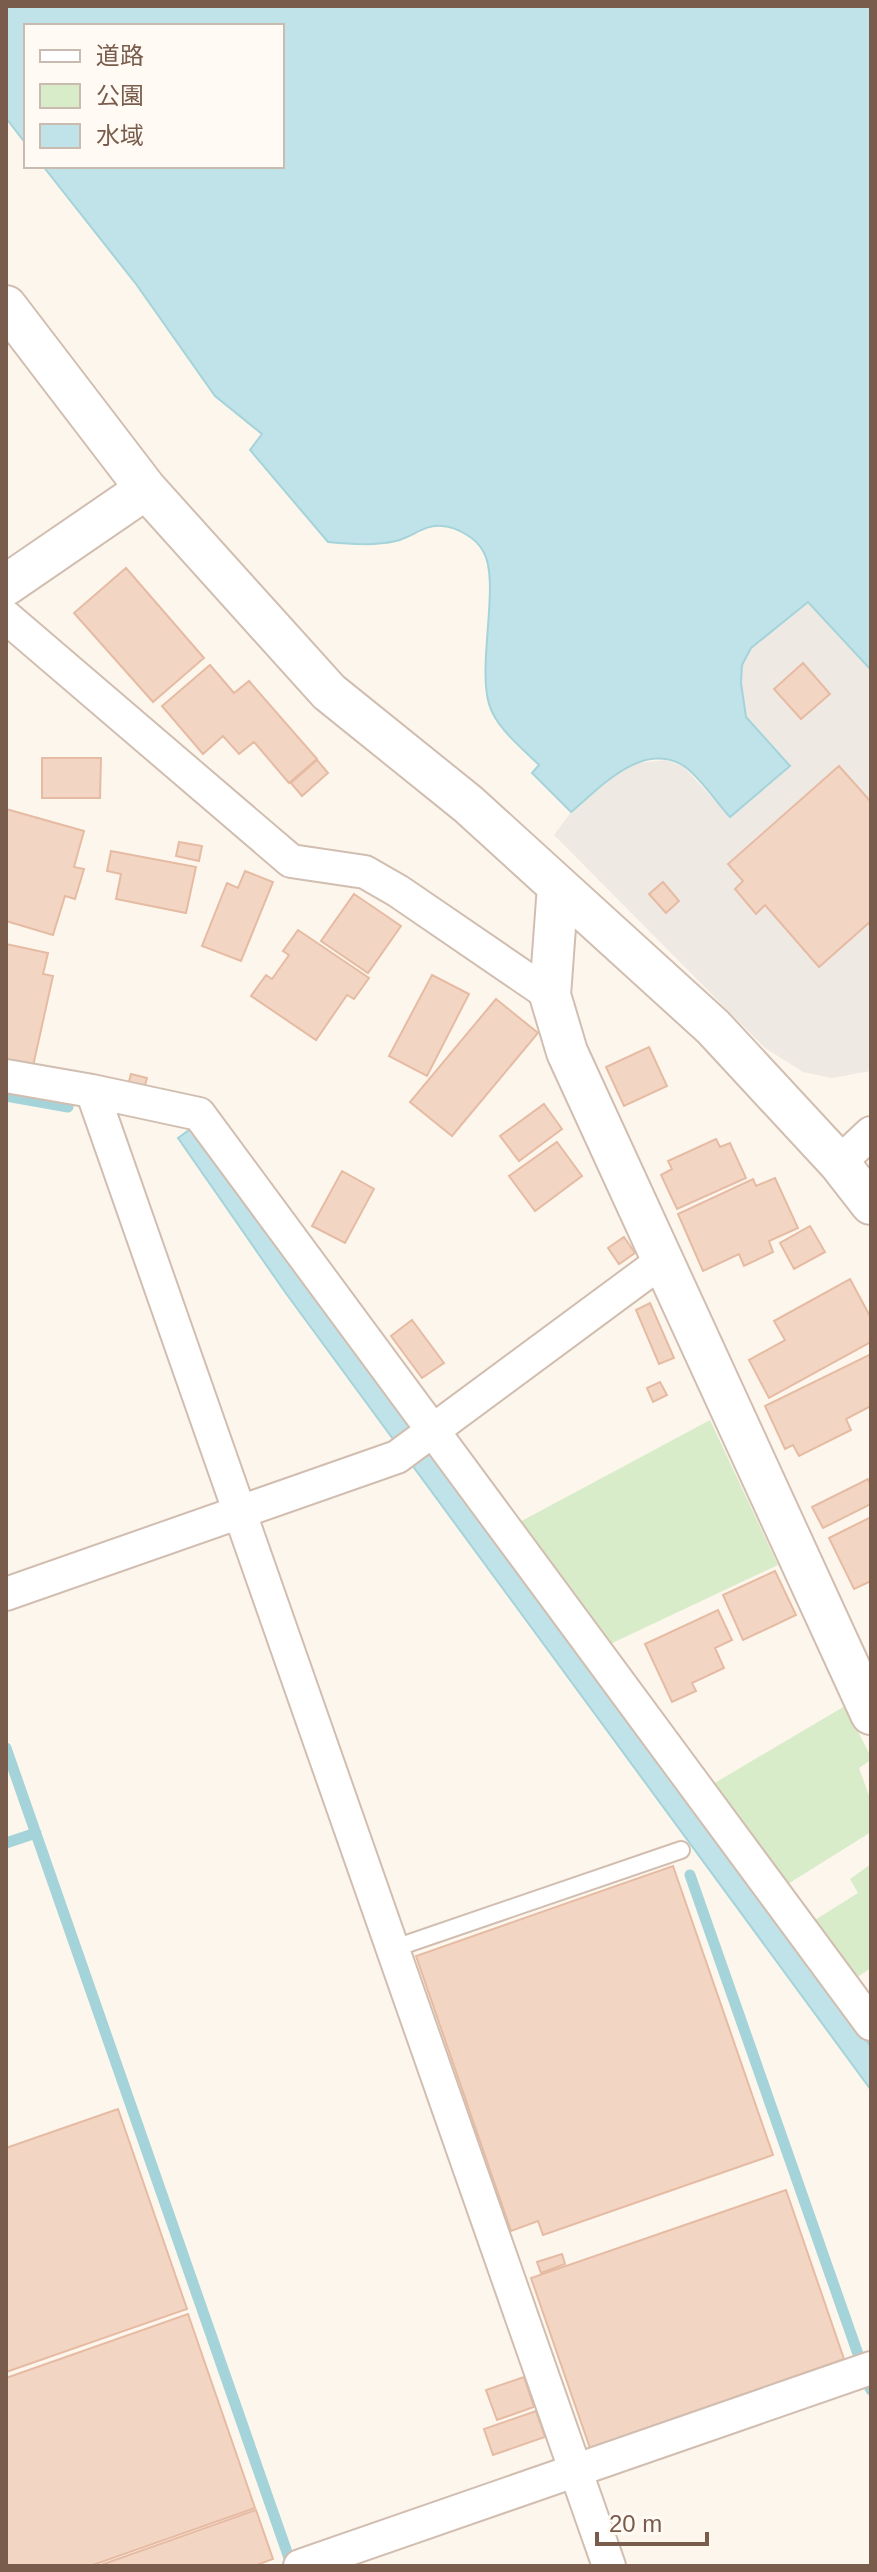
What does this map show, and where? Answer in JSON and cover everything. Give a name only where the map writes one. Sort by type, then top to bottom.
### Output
[{"type":"street","points":[[6,306],[146,489],[329,692],[468,804],[713,1027],[839,1163],[871,1204]]},
{"type":"street","points":[[6,585],[146,489]]},
{"type":"street","points":[[6,617],[291,861],[365,872],[398,891],[550,995]]},
{"type":"street","points":[[558,886],[550,995],[567,1052],[871,1714]]},
{"type":"street","points":[[6,1076],[199,1114],[430,1433],[871,2024]]},
{"type":"street","points":[[92,1091],[609,2566]]},
{"type":"street","points":[[839,1163],[871,1133]]},
{"type":"street","points":[[6,1594],[397,1457],[662,1261]]},
{"type":"street","points":[[300,2566],[871,2368]]},
{"type":"lane","points":[[392,1949],[681,1850]]},
{"type":"shaded area","points":[[808,602],[871,670],[871,1071],[832,1078],[803,1072],[765,1048],[554,835],[571,812],[629,764],[666,760],[684,767],[730,817],[790,766],[746,717],[742,665],[751,648]]},
{"type":"green space","points":[[710,1420],[778,1565],[608,1645],[516,1524]]},
{"type":"green space","points":[[845,1706],[871,1757],[859,1768],[871,1801],[871,1832],[783,1887],[713,1784]]},
{"type":"green space","points":[[871,1864],[871,1968],[850,1982],[810,1923],[858,1893],[850,1879]]},
{"type":"water","points":[[6,6],[871,6],[871,670],[808,602],[751,648],[742,665],[746,717],[790,766],[730,817],[690,770],[668,760],[653,759],[623,770],[571,812],[532,773],[539,765],[503,729],[492,713],[486,687],[490,581],[488,564],[480,546],[466,534],[442,526],[430,527],[388,543],[328,542],[250,450],[262,434],[215,396],[136,284],[45,168],[284,168],[284,24],[24,24],[24,141],[6,118]]},
{"type":"water","points":[[192,1128],[871,2047],[871,2090],[285,1292],[178,1138]]},
{"type":"building","points":[[126,568],[204,658],[153,702],[74,613]]},
{"type":"building","points":[[803,663],[830,694],[801,719],[774,689]]},
{"type":"building","points":[[210,665],[234,693],[249,681],[317,759],[289,783],[254,742],[239,754],[223,736],[203,754],[162,706]]},
{"type":"building","points":[[42,758],[101,758],[100,798],[42,798]]},
{"type":"building","points":[[317,760],[328,773],[302,796],[291,783]]},
{"type":"building","points":[[839,766],[871,802],[871,921],[819,967],[765,905],[756,914],[735,889],[743,881],[728,864]]},
{"type":"building","points":[[6,809],[84,831],[74,867],[84,869],[75,899],[65,896],[53,935],[6,921]]},
{"type":"building","points":[[179,842],[202,846],[199,861],[176,856]]},
{"type":"building","points":[[111,851],[196,867],[186,913],[116,899],[121,874],[107,871]]},
{"type":"building","points":[[245,871],[273,882],[241,961],[202,946],[227,883],[238,888]]},
{"type":"building","points":[[663,882],[679,901],[666,913],[649,894]]},
{"type":"building","points":[[354,894],[401,926],[368,973],[321,941]]},
{"type":"building","points":[[298,930],[369,978],[354,999],[347,995],[316,1040],[251,996],[266,975],[272,979],[289,955],[283,951]]},
{"type":"building","points":[[6,944],[48,953],[43,974],[53,976],[33,1066],[6,1060]]},
{"type":"building","points":[[432,975],[469,994],[427,1076],[389,1056]]},
{"type":"building","points":[[496,999],[538,1033],[452,1136],[410,1102]]},
{"type":"building","points":[[649,1047],[667,1086],[624,1106],[606,1067]]},
{"type":"building","points":[[131,1074],[147,1078],[144,1089],[128,1085]]},
{"type":"building","points":[[544,1104],[562,1129],[519,1161],[500,1136]]},
{"type":"building","points":[[716,1139],[720,1147],[730,1143],[746,1178],[677,1209],[661,1175],[672,1169],[668,1161]]},
{"type":"building","points":[[557,1142],[582,1176],[535,1211],[509,1176]]},
{"type":"building","points":[[342,1171],[374,1189],[345,1243],[312,1226]]},
{"type":"building","points":[[775,1178],[798,1228],[769,1241],[773,1252],[744,1266],[739,1254],[703,1271],[678,1214],[753,1179],[756,1186]]},
{"type":"building","points":[[810,1226],[825,1252],[794,1269],[780,1243]]},
{"type":"building","points":[[624,1237],[635,1253],[619,1264],[608,1248]]},
{"type":"building","points":[[850,1279],[871,1318],[871,1342],[769,1398],[749,1360],[785,1340],[774,1321]]},
{"type":"building","points":[[650,1303],[674,1358],[659,1364],[636,1310]]},
{"type":"building","points":[[412,1320],[444,1363],[422,1378],[391,1336]]},
{"type":"building","points":[[871,1354],[871,1406],[846,1419],[851,1430],[799,1456],[793,1445],[785,1449],[765,1406]]},
{"type":"building","points":[[660,1382],[667,1395],[653,1402],[647,1388]]},
{"type":"building","points":[[868,1479],[871,1504],[823,1528],[812,1507]]},
{"type":"building","points":[[871,1517],[871,1581],[854,1589],[829,1538]]},
{"type":"building","points":[[775,1571],[796,1615],[743,1640],[723,1595]]},
{"type":"building","points":[[718,1610],[732,1640],[715,1648],[724,1668],[692,1683],[696,1691],[672,1702],[645,1644]]},
{"type":"building","points":[[673,1866],[773,2155],[543,2235],[538,2221],[511,2231],[416,1956]]},
{"type":"building","points":[[118,2109],[187,2309],[6,2372],[6,2148]]},
{"type":"building","points":[[786,2190],[844,2359],[590,2448],[531,2278]]},
{"type":"building","points":[[562,2254],[565,2264],[541,2273],[537,2262]]},
{"type":"building","points":[[188,2314],[255,2508],[90,2566],[6,2566],[6,2378]]},
{"type":"building","points":[[524,2377],[534,2407],[497,2420],[486,2390]]},
{"type":"building","points":[[536,2411],[545,2437],[493,2455],[484,2429]]},
{"type":"building","points":[[256,2510],[273,2559],[254,2566],[98,2566]]},
{"type":"waterway","points":[[6,1096],[68,1107]]},
{"type":"waterway","points":[[6,1748],[289,2558]]},
{"type":"waterway","points":[[6,1843],[36,1833]]},
{"type":"waterway","points":[[690,1875],[858,2354]]}]
